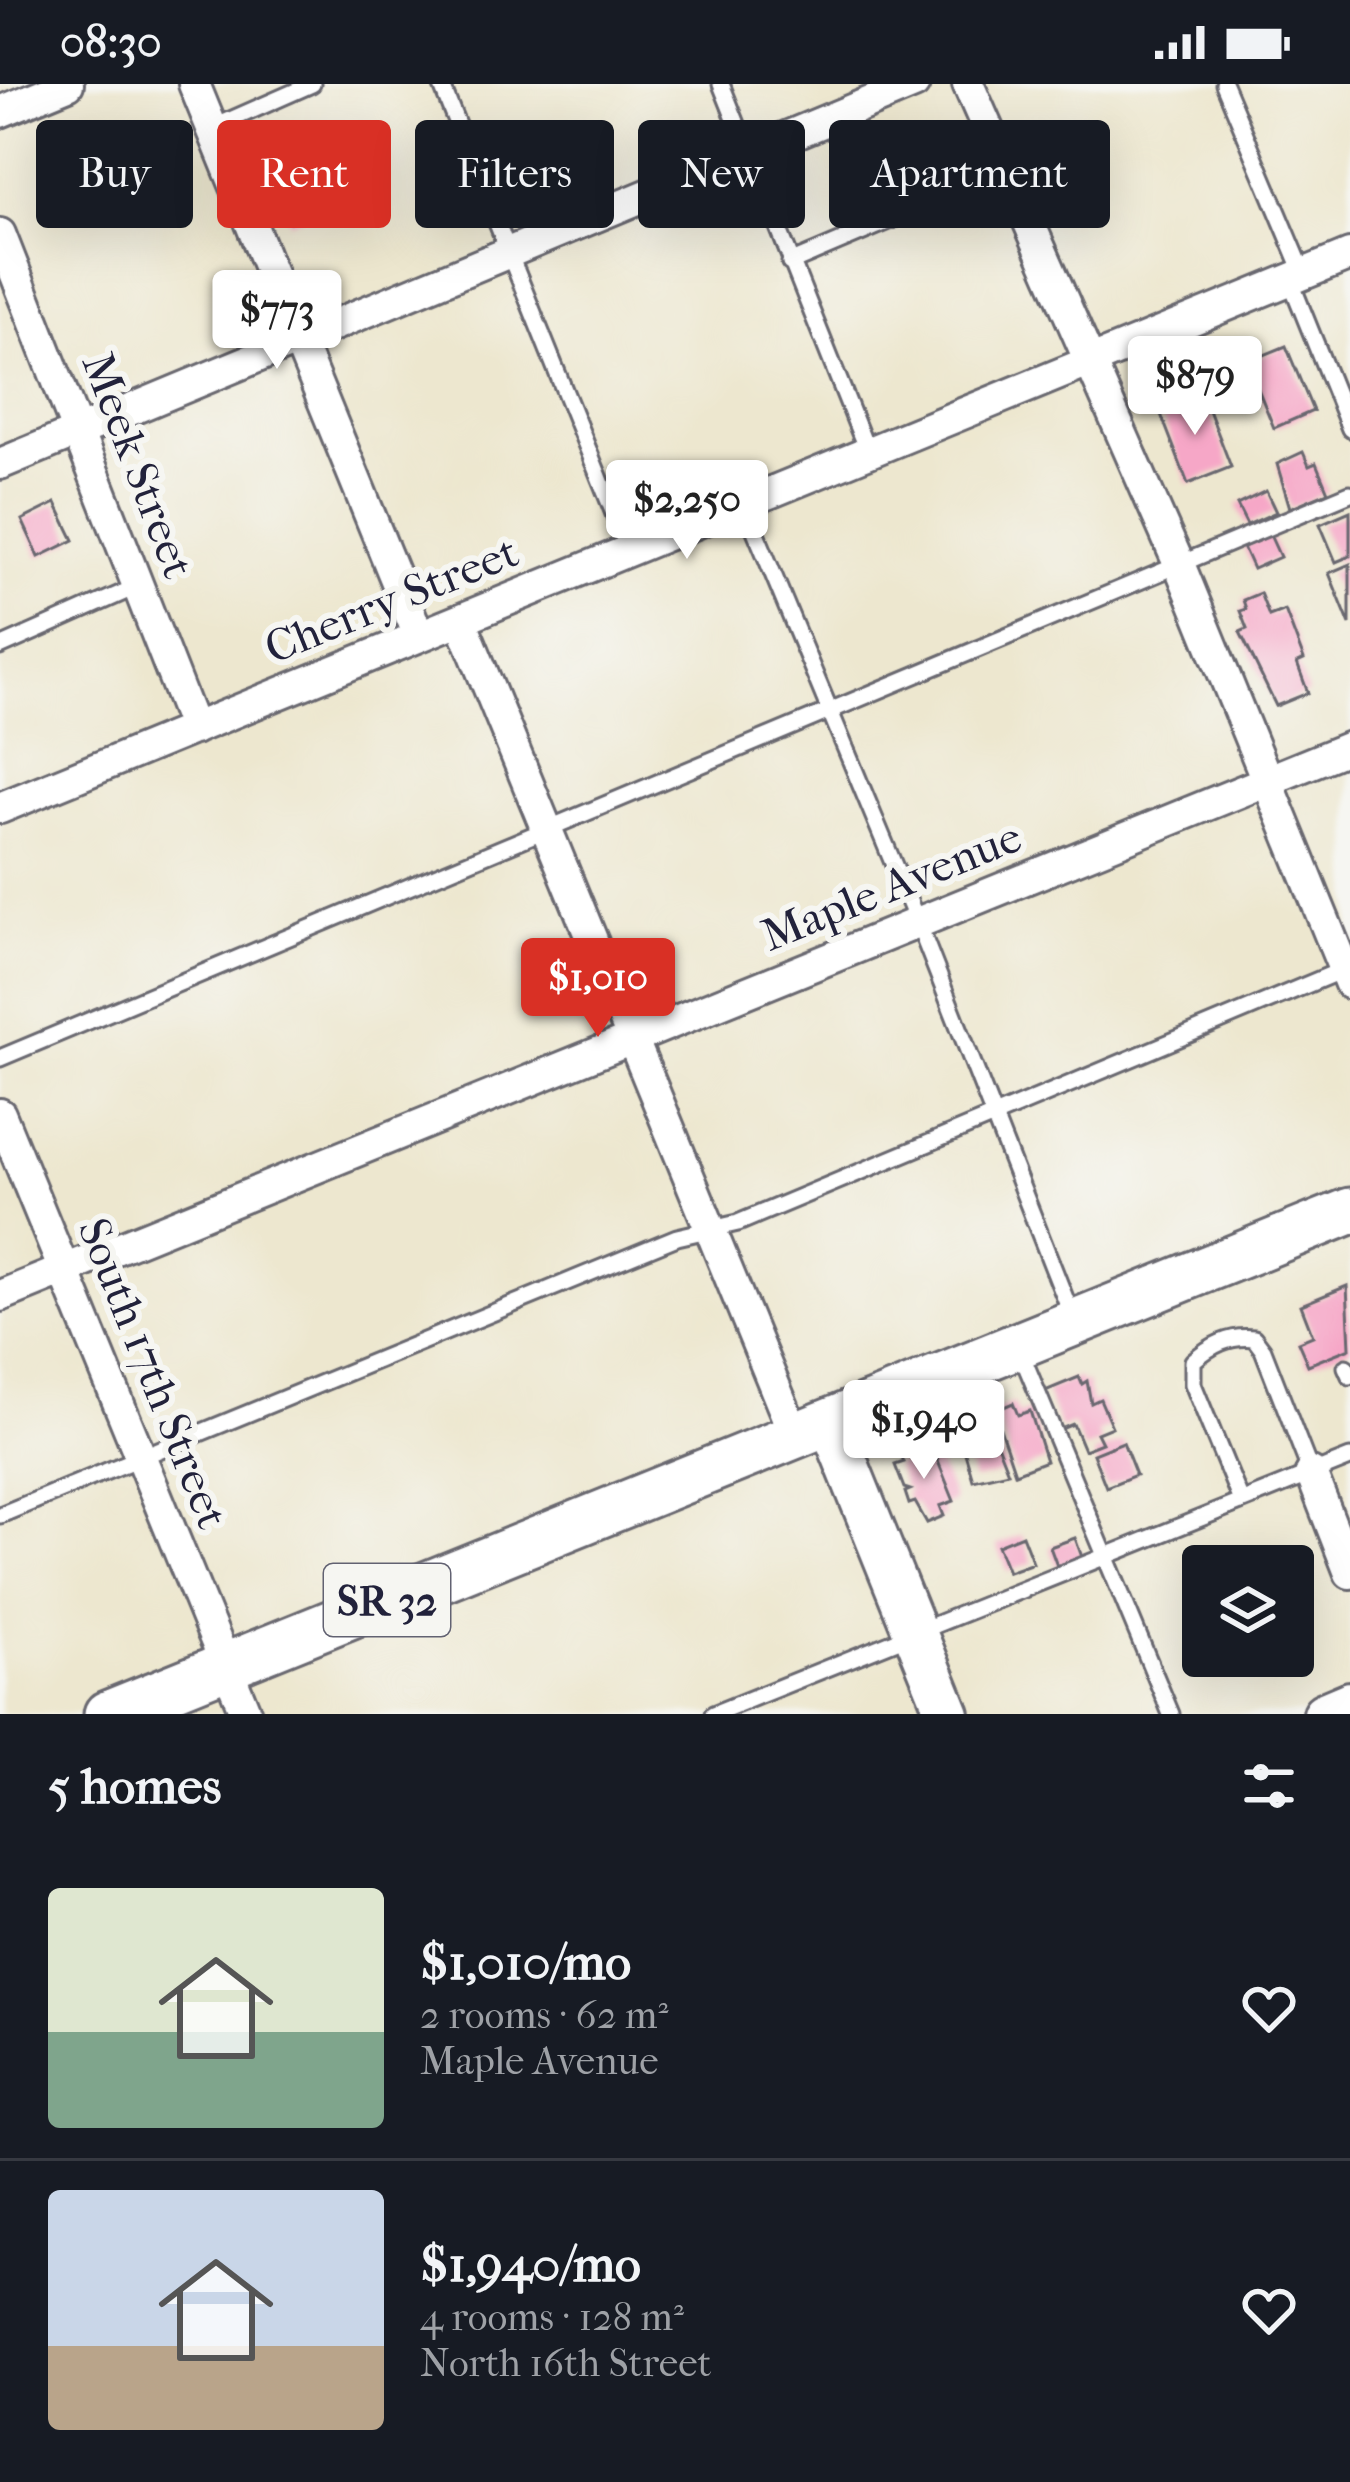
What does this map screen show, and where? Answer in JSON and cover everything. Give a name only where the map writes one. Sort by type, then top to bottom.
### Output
[{"type":"main road","name":"SR 32","points":[[107,1714],[1350,1211]]},
{"type":"street","points":[[0,112],[68,84]]},
{"type":"street","points":[[194,84],[419,636]]},
{"type":"street","points":[[805,129],[914,84]]},
{"type":"street","points":[[968,84],[983,120]]},
{"type":"street","points":[[0,464],[638,199]]},
{"type":"street","points":[[1029,228],[1179,564],[1348,973]]},
{"type":"street","name":"Meek Street","points":[[0,234],[194,729]]},
{"type":"street","name":"Cherry Street","points":[[0,808],[1350,256]]},
{"type":"street","points":[[461,620],[710,1228],[915,1633],[948,1714]]},
{"type":"street","name":"Maple Avenue","points":[[0,1296],[1350,747]]},
{"type":"street","name":"South 17th Street","points":[[0,1114],[246,1714]]},
{"type":"street","points":[[1311,1473],[1350,1573]]},
{"type":"street","points":[[1324,1714],[1350,1703]]},
{"type":"lane","points":[[212,128],[312,84]]},
{"type":"lane","points":[[441,84],[629,550]]},
{"type":"lane","points":[[721,84],[733,120]]},
{"type":"lane","points":[[1223,84],[1350,428]]},
{"type":"lane","points":[[776,228],[868,453]]},
{"type":"lane","points":[[790,263],[873,228]]},
{"type":"lane","points":[[0,1058],[1350,494]]},
{"type":"lane","points":[[744,504],[827,714],[918,922],[1075,1323]]},
{"type":"lane","points":[[0,647],[139,586]]},
{"type":"lane","points":[[0,1515],[710,1228],[738,1223],[1348,973]]},
{"type":"lane","points":[[1241,1502],[1193,1384],[1193,1361],[1208,1348],[1239,1336],[1254,1338],[1263,1349],[1311,1473]]},
{"type":"lane","points":[[1018,1346],[1171,1714]]},
{"type":"lane","points":[[713,1714],[1350,1457]]},
{"type":"building","points":[[1286,346],[1313,411],[1274,428],[1247,362]]},
{"type":"building","points":[[1202,392],[1231,467],[1188,484],[1159,409]]},
{"type":"building","points":[[1303,452],[1309,466],[1316,463],[1328,492],[1290,508],[1277,464]]},
{"type":"building","points":[[1266,491],[1276,512],[1247,525],[1237,505]]},
{"type":"building","points":[[56,503],[74,540],[39,557],[22,520]]},
{"type":"building","points":[[1350,511],[1350,556],[1336,562],[1320,524]]},
{"type":"building","points":[[1270,535],[1280,557],[1253,569],[1243,547]]},
{"type":"building","points":[[1350,564],[1350,625],[1329,573]]},
{"type":"building","points":[[1260,593],[1269,616],[1285,610],[1304,660],[1297,663],[1308,693],[1276,706],[1240,632],[1247,629],[1240,611],[1246,609],[1243,600]]},
{"type":"building","points":[[1347,1286],[1350,1348],[1308,1365],[1298,1342],[1313,1336],[1301,1305]]},
{"type":"building","points":[[1079,1377],[1082,1384],[1087,1381],[1091,1403],[1100,1399],[1112,1427],[1097,1433],[1102,1443],[1084,1450],[1073,1424],[1061,1429],[1045,1391]]},
{"type":"building","points":[[1013,1403],[1018,1415],[1030,1411],[1046,1461],[1015,1473],[994,1411]]},
{"type":"building","points":[[984,1412],[1008,1472],[973,1480],[957,1426]]},
{"type":"building","points":[[1123,1442],[1136,1475],[1106,1487],[1093,1454]]},
{"type":"building","points":[[920,1444],[923,1453],[933,1449],[954,1501],[940,1506],[944,1516],[927,1523],[915,1502],[909,1504],[905,1492],[910,1490],[904,1488],[895,1465],[904,1462],[900,1452]]},
{"type":"building","points":[[1022,1535],[1033,1563],[1008,1572],[997,1545]]},
{"type":"building","points":[[1075,1538],[1082,1557],[1057,1566],[1050,1547]]}]
